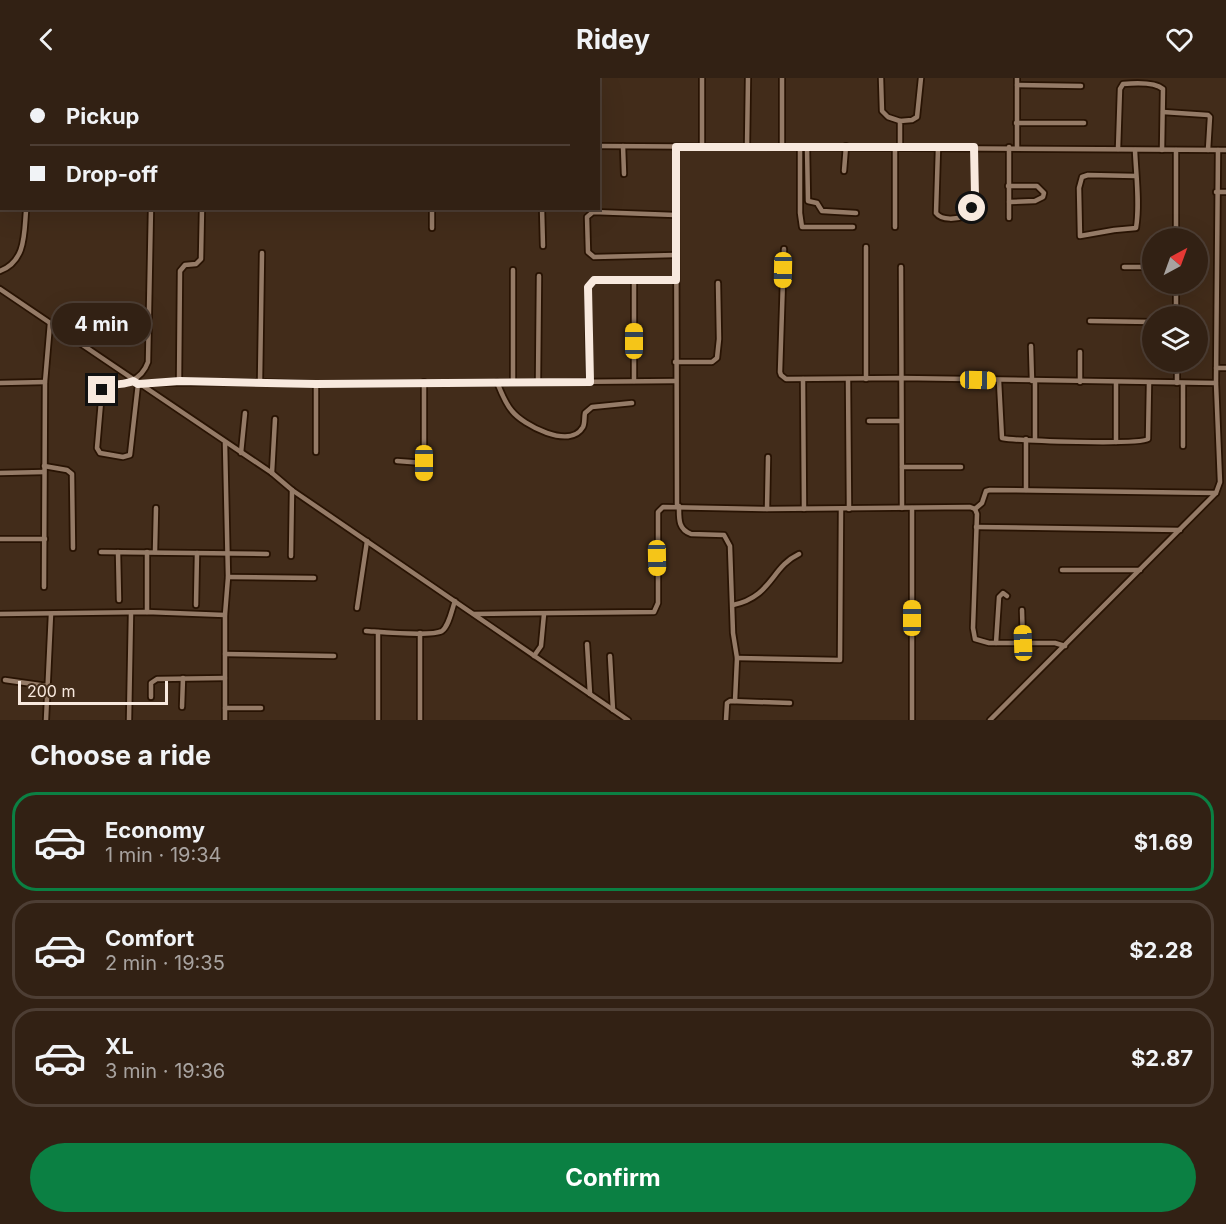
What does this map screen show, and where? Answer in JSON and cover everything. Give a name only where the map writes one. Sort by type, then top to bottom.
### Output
[{"type":"street","points":[[702,78],[702,147]]},
{"type":"street","points":[[747,147],[748,78]]},
{"type":"street","points":[[782,78],[782,147]]},
{"type":"street","points":[[881,78],[882,111],[888,117],[900,121],[917,117],[921,78]]},
{"type":"street","points":[[1017,78],[1017,147]]},
{"type":"street","points":[[1118,149],[1121,85],[1130,84],[1160,86],[1163,92],[1162,150]]},
{"type":"street","points":[[1017,85],[1081,86]]},
{"type":"street","points":[[1163,112],[1208,115],[1208,150]]},
{"type":"street","points":[[895,227],[900,121]]},
{"type":"street","points":[[1016,123],[1084,123]]},
{"type":"street","points":[[600,146],[1226,150]]},
{"type":"street","points":[[623,146],[624,174]]},
{"type":"street","points":[[676,147],[675,362],[680,525],[686,533],[718,534],[724,535],[728,540],[731,551],[733,633],[737,658],[735,701]]},
{"type":"street","points":[[800,147],[802,227],[854,227]]},
{"type":"street","points":[[807,147],[808,201],[817,203],[822,211],[856,213]]},
{"type":"street","points":[[844,171],[846,147]]},
{"type":"street","points":[[938,148],[936,213],[943,218],[954,218],[966,216],[974,204],[974,147]]},
{"type":"street","points":[[1009,147],[1009,218]]},
{"type":"street","points":[[1136,150],[1136,176],[1136,228],[1080,236],[1079,188],[1082,177],[1088,175],[1136,176]]},
{"type":"street","points":[[1176,150],[1176,228]]},
{"type":"street","points":[[990,720],[1216,493],[1220,482],[1216,383],[1218,150]]},
{"type":"street","points":[[1008,186],[1037,186],[1044,193],[1038,201],[1009,202]]},
{"type":"street","points":[[1216,192],[1226,192]]},
{"type":"street","points":[[0,271],[12,264],[22,250],[26,210]]},
{"type":"street","points":[[151,210],[148,362],[136,382],[130,455],[123,457],[100,453],[97,448],[102,390],[106,386],[136,382],[316,384],[676,381]]},
{"type":"street","points":[[180,381],[180,271],[185,265],[196,264],[201,259],[202,210]]},
{"type":"street","points":[[432,210],[432,228]]},
{"type":"street","points":[[542,210],[543,246]]},
{"type":"street","points":[[675,215],[593,212],[587,217],[588,252],[594,257],[675,255]]},
{"type":"street","points":[[866,248],[866,379]]},
{"type":"street","points":[[784,249],[780,372],[786,379],[901,378],[1216,383]]},
{"type":"street","points":[[260,382],[262,253]]},
{"type":"street","points":[[902,267],[902,508]]},
{"type":"street","points":[[1124,267],[1142,267]]},
{"type":"street","points":[[513,270],[513,382]]},
{"type":"street","points":[[538,381],[539,276]]},
{"type":"street","points":[[590,382],[588,287],[594,280],[676,280]]},
{"type":"street","points":[[634,280],[634,381]]},
{"type":"street","points":[[675,362],[711,362],[717,358],[718,283]]},
{"type":"street","points":[[0,289],[272,473],[292,490],[628,720]]},
{"type":"street","points":[[1090,321],[1142,322]]},
{"type":"street","points":[[44,587],[45,382],[50,323]]},
{"type":"street","points":[[1031,346],[1035,439]]},
{"type":"street","points":[[1080,352],[1080,382]]},
{"type":"street","points":[[1216,368],[1226,368]]},
{"type":"street","points":[[1177,372],[1177,383]]},
{"type":"street","points":[[848,379],[849,509]]},
{"type":"street","points":[[803,380],[804,509]]},
{"type":"street","points":[[999,381],[1001,437],[1003,439],[1116,442],[1144,441],[1149,438],[1149,383]]},
{"type":"street","points":[[0,383],[45,382]]},
{"type":"street","points":[[424,382],[424,475]]},
{"type":"street","points":[[497,382],[512,412],[539,430],[554,435],[570,435],[580,430],[584,424],[585,413],[592,407],[632,403]]},
{"type":"street","points":[[1116,382],[1116,442]]},
{"type":"street","points":[[1183,383],[1183,446]]},
{"type":"street","points":[[316,384],[316,452]]},
{"type":"street","points":[[1217,401],[1226,401]]},
{"type":"street","points":[[241,453],[245,413]]},
{"type":"street","points":[[272,473],[275,419]]},
{"type":"street","points":[[869,422],[902,421]]},
{"type":"street","points":[[1219,437],[1226,437]]},
{"type":"street","points":[[1026,439],[1026,490]]},
{"type":"street","points":[[225,443],[228,577],[225,615],[225,720]]},
{"type":"street","points":[[767,509],[768,457]]},
{"type":"street","points":[[397,461],[424,463]]},
{"type":"street","points":[[902,467],[961,468]]},
{"type":"street","points":[[0,473],[44,469],[67,470],[72,474],[73,548]]},
{"type":"street","points":[[291,556],[292,490]]},
{"type":"street","points":[[975,509],[982,503],[988,490],[1216,493]]},
{"type":"street","points":[[474,614],[654,612],[658,603],[659,510],[663,507],[849,509],[970,507],[975,509]]},
{"type":"street","points":[[155,552],[156,508]]},
{"type":"street","points":[[912,508],[912,720]]},
{"type":"street","points":[[737,658],[840,660],[841,509]]},
{"type":"street","points":[[975,509],[974,637],[980,642],[1055,642],[1065,646]]},
{"type":"street","points":[[976,527],[1180,530]]},
{"type":"street","points":[[0,539],[45,539]]},
{"type":"street","points":[[357,608],[367,541]]},
{"type":"street","points":[[101,552],[267,555]]},
{"type":"street","points":[[118,552],[119,600]]},
{"type":"street","points":[[147,552],[147,612]]},
{"type":"street","points":[[196,605],[197,553]]},
{"type":"street","points":[[733,606],[752,600],[766,588],[791,558],[799,554]]},
{"type":"street","points":[[1062,570],[1140,570]]},
{"type":"street","points":[[228,577],[314,578]]},
{"type":"street","points":[[996,643],[999,597],[1003,593],[1007,596]]},
{"type":"street","points":[[366,631],[420,633],[443,630],[455,601]]},
{"type":"street","points":[[1022,610],[1023,643]]},
{"type":"street","points":[[0,614],[147,612],[225,615]]},
{"type":"street","points":[[129,720],[131,613]]},
{"type":"street","points":[[46,720],[51,614]]},
{"type":"street","points":[[534,656],[541,646],[544,614]]},
{"type":"street","points":[[378,632],[378,720]]},
{"type":"street","points":[[420,633],[420,720]]},
{"type":"street","points":[[587,644],[590,694]]},
{"type":"street","points":[[225,654],[333,656]]},
{"type":"street","points":[[610,656],[613,710]]},
{"type":"street","points":[[182,706],[183,678]]},
{"type":"street","points":[[151,697],[151,683],[154,680],[225,678]]},
{"type":"street","points":[[5,680],[47,686]]},
{"type":"street","points":[[726,720],[727,703],[735,701],[790,703]]},
{"type":"street","points":[[225,708],[261,708]]},
{"type":"route","points":[[102,390],[106,386],[133,381],[138,384],[180,381],[316,384],[590,382],[588,287],[590,282],[594,280],[676,280],[676,147],[974,147],[975,196],[972,208]]}]
